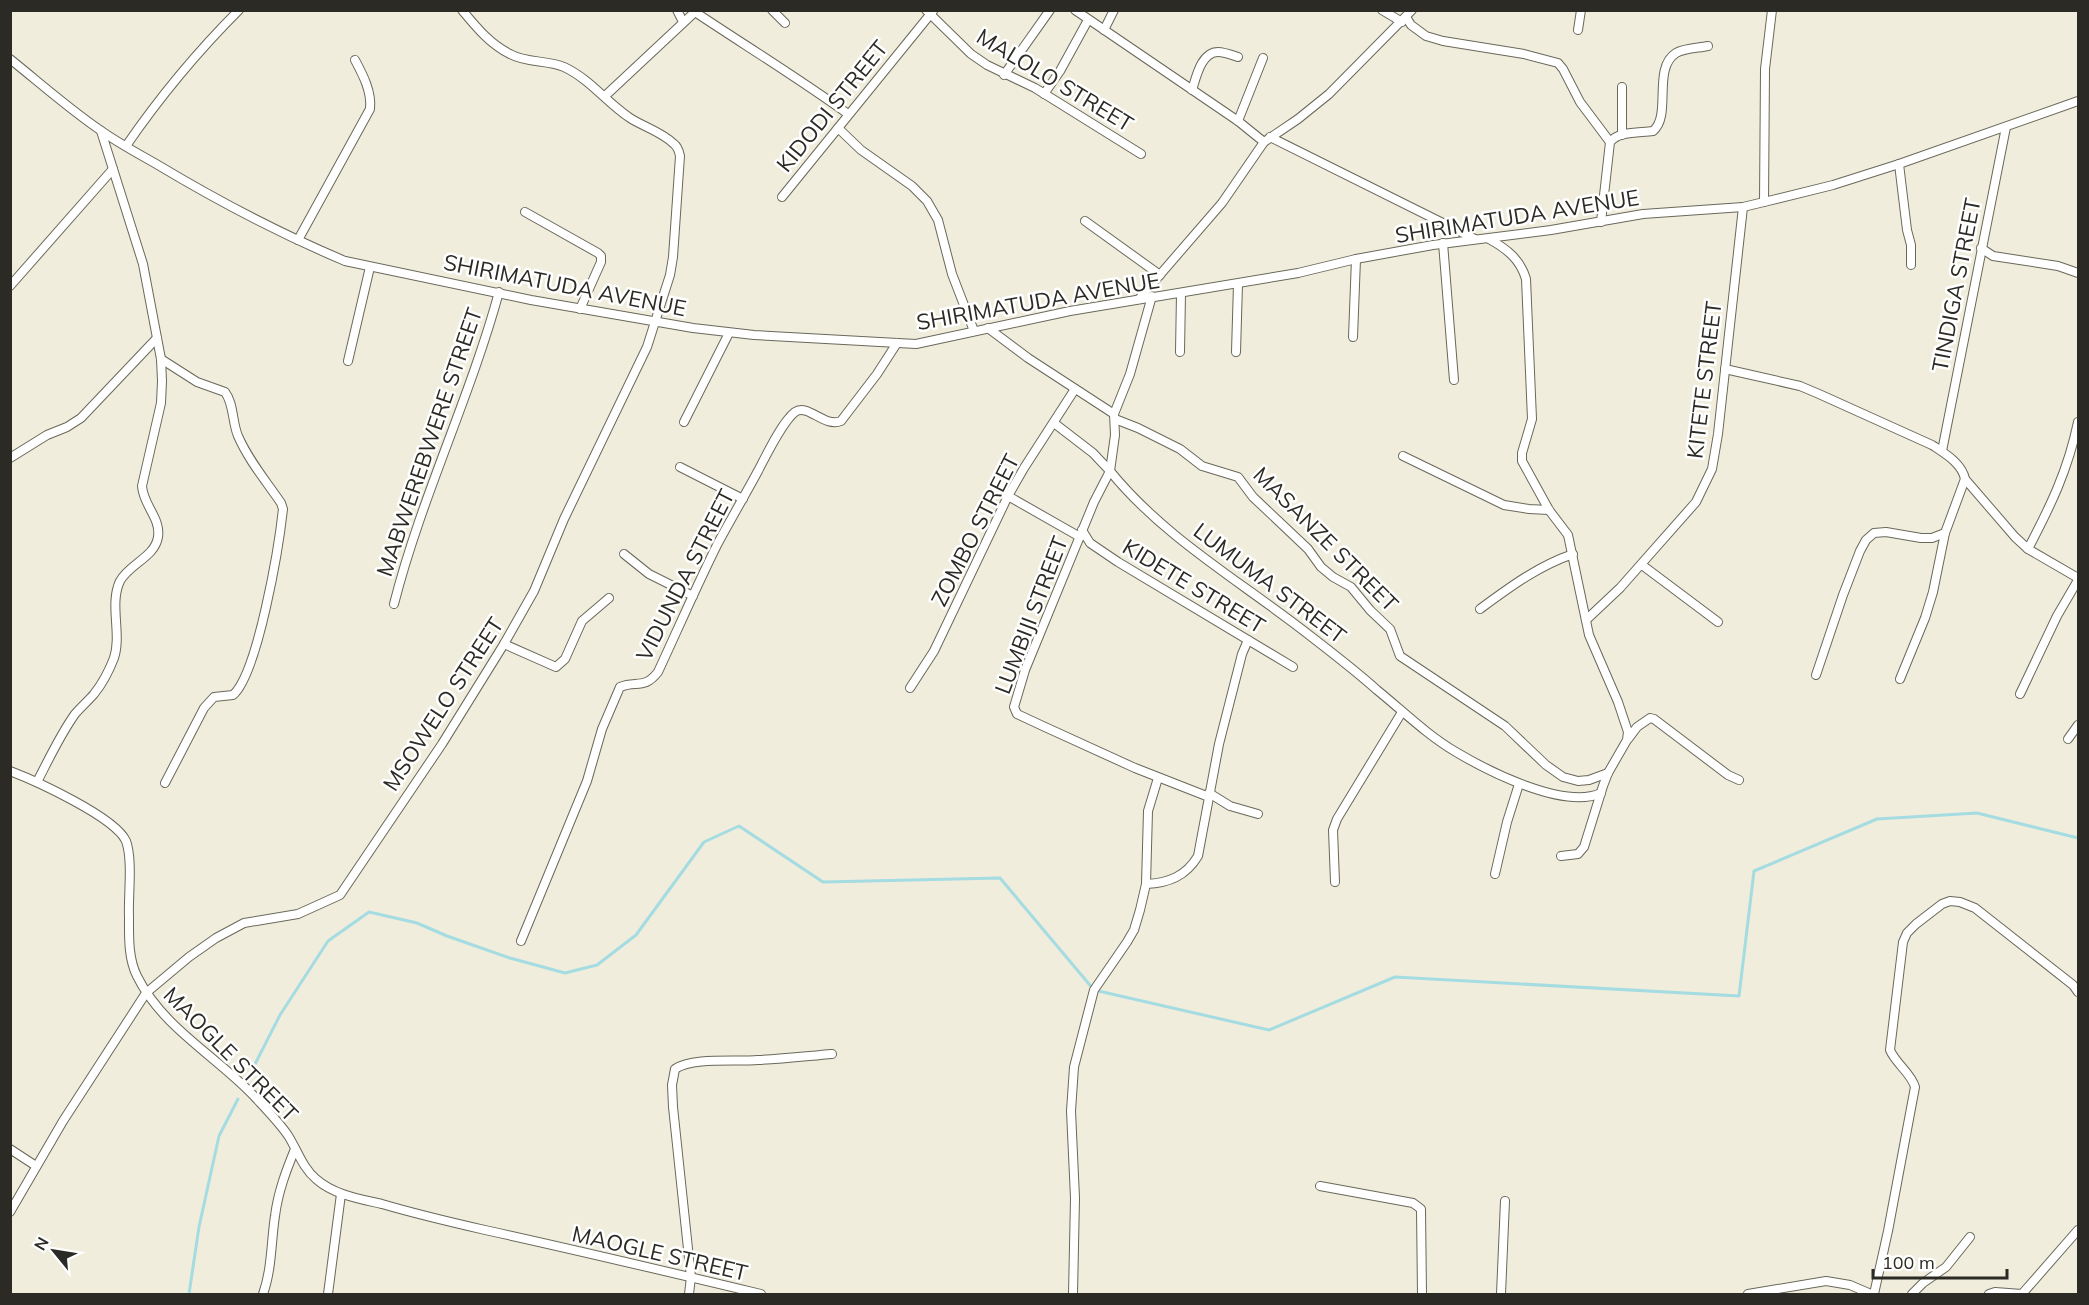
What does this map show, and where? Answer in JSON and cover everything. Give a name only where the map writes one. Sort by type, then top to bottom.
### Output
[{"type":"street","points":[[126,146],[165,93],[239,10]]},
{"type":"street","name":"MSOWELO STREET","points":[[10,1212],[36,1166],[146,993],[216,938],[244,923],[298,914],[340,895],[442,744],[534,591],[564,519],[634,376],[656,323],[673,257],[680,156],[678,148],[656,131],[629,118],[594,86],[562,66],[512,56],[502,50],[487,39],[462,10]]},
{"type":"street","points":[[677,10],[683,22]]},
{"type":"street","points":[[772,10],[785,22]]},
{"type":"street","points":[[1004,75],[1050,10]]},
{"type":"street","points":[[1075,10],[1267,139],[1475,239]]},
{"type":"street","points":[[1104,30],[1114,10]]},
{"type":"street","points":[[1382,10],[1406,17],[1411,25],[1426,36],[1524,54],[1558,63],[1580,102],[1610,142]]},
{"type":"street","points":[[1578,30],[1581,10]]},
{"type":"street","points":[[1764,202],[1765,69],[1772,10]]},
{"type":"street","points":[[605,96],[696,11],[848,114]]},
{"type":"street","name":"MALOLO STREET","points":[[930,12],[972,54],[1004,75],[1044,94],[1141,154]]},
{"type":"street","name":"KIDODI STREET","points":[[782,197],[930,12]]},
{"type":"street","points":[[1139,299],[1222,203],[1267,139],[1298,119],[1329,94],[1406,17]]},
{"type":"street","points":[[1044,94],[1060,71],[1088,20]]},
{"type":"street","points":[[1600,222],[1610,142],[1613,138],[1622,135],[1656,129],[1669,60],[1677,52],[1708,46]]},
{"type":"street","points":[[1192,90],[1202,63],[1210,54],[1218,52],[1238,57]]},
{"type":"street","name":"SHIRIMATUDA AVENUE","points":[[10,58],[101,131],[205,193],[345,261],[656,323],[729,333],[916,344],[1152,296],[1181,294],[1238,284],[1443,243],[1489,239],[1643,214],[1743,207],[1833,185],[2079,101]]},
{"type":"street","points":[[1238,121],[1263,58]]},
{"type":"street","points":[[298,240],[370,109],[368,89],[355,60]]},
{"type":"street","points":[[1622,87],[1622,135]]},
{"type":"street","name":"TINDIGA STREET","points":[[1942,451],[2006,127]]},
{"type":"street","points":[[838,128],[861,150],[912,186],[927,201],[938,220],[952,274],[974,331]]},
{"type":"street","points":[[37,782],[76,712],[93,696],[115,656],[120,582],[125,574],[154,547],[158,539],[156,520],[143,497],[142,486],[161,402],[161,359],[143,264],[101,131]]},
{"type":"street","points":[[1899,164],[1906,230],[1911,245],[1911,265]]},
{"type":"street","points":[[10,286],[113,169]]},
{"type":"street","name":"KITETE STREET","points":[[1586,620],[1611,598],[1686,514],[1707,482],[1712,469],[1718,434],[1743,207]]},
{"type":"street","points":[[525,212],[601,256],[601,262],[580,309]]},
{"type":"street","points":[[1085,221],[1160,275]]},
{"type":"street","points":[[1489,239],[1506,249],[1517,260],[1526,279],[1532,419],[1522,453],[1522,461],[1550,510],[1568,535],[1589,635],[1626,721],[1627,740]]},
{"type":"street","points":[[1443,243],[1454,380]]},
{"type":"street","points":[[1981,248],[1993,256],[2058,266],[2079,273]]},
{"type":"street","points":[[1353,337],[1356,259]]},
{"type":"street","points":[[348,361],[370,267]]},
{"type":"street","points":[[1236,352],[1238,284]]},
{"type":"street","name":"MABWEREBWERE STREET","points":[[394,604],[406,559],[460,412],[498,292]]},
{"type":"street","points":[[1180,352],[1181,294]]},
{"type":"street","points":[[1110,471],[1115,435],[1114,416],[1130,374],[1152,296]]},
{"type":"street","points":[[988,328],[1004,342],[1114,416]]},
{"type":"street","points":[[684,422],[729,333]]},
{"type":"street","points":[[10,458],[47,435],[81,418],[157,338]]},
{"type":"street","name":"VIDUNDA STREET","points":[[521,940],[587,781],[612,702],[620,687],[643,685],[652,680],[658,672],[718,543],[773,444],[795,413],[800,410],[809,412],[828,423],[842,421],[878,374],[897,343]]},
{"type":"street","points":[[161,359],[197,382],[225,392],[230,401],[236,433],[246,453],[283,509],[275,571],[243,682],[233,695],[214,697],[210,700],[165,783]]},
{"type":"street","points":[[1725,369],[1800,386],[1942,451],[1964,473],[1965,479],[1945,532],[1933,592],[1925,618],[1900,679]]},
{"type":"street","name":"ZOMBO STREET","points":[[910,687],[934,651],[1008,496],[1075,390]]},
{"type":"street","name":"MASANZE STREET","points":[[1114,416],[1180,448],[1202,466],[1238,477],[1253,497],[1308,549],[1321,567],[1351,587],[1390,629],[1400,656],[1505,726],[1546,765],[1563,777],[1578,781],[1589,780],[1608,773]]},
{"type":"street","points":[[2028,549],[2061,484],[2079,422]]},
{"type":"street","name":"LUMUMA STREET","points":[[1054,423],[1093,453],[1131,496],[1159,520],[1456,752],[1519,784],[1543,791],[1573,796],[1594,796],[1601,793]]},
{"type":"street","points":[[1403,456],[1504,504],[1550,510]]},
{"type":"street","points":[[680,467],[743,499]]},
{"type":"street","name":"LUMBIJI STREET","points":[[1110,471],[1081,534],[1025,670],[1014,707],[1017,714],[1158,778],[1209,795],[1230,806],[1258,814]]},
{"type":"street","points":[[1965,479],[2028,549],[2079,579],[2057,616],[2020,694]]},
{"type":"street","name":"KIDETE STREET","points":[[1008,496],[1081,534],[1118,562],[1293,667]]},
{"type":"street","points":[[1816,675],[1843,595],[1866,540],[1874,534],[1886,532],[1932,538],[1945,532]]},
{"type":"street","points":[[624,554],[649,574],[693,596]]},
{"type":"street","points":[[1480,609],[1524,576],[1573,554]]},
{"type":"street","points":[[1642,565],[1718,622]]},
{"type":"street","points":[[504,644],[556,667],[565,659],[582,621],[609,598]]},
{"type":"street","points":[[1146,884],[1162,884],[1176,878],[1194,863],[1198,855],[1226,715],[1242,654],[1248,640]]},
{"type":"street","points":[[1335,882],[1333,830],[1337,819],[1402,712]]},
{"type":"street","points":[[1561,856],[1578,854],[1584,847],[1608,773],[1627,740],[1637,727],[1650,718],[1728,775],[1739,780]]},
{"type":"street","points":[[2068,739],[2079,725]]},
{"type":"street","name":"MAOGLE STREET","points":[[10,771],[37,782],[106,821],[120,832],[126,843],[129,865],[131,958],[146,993],[196,1046],[252,1094],[288,1135],[303,1164],[316,1179],[341,1194],[425,1216],[760,1294]]},
{"type":"street","points":[[1073,1294],[1075,1198],[1071,1111],[1074,1067],[1094,990],[1134,930],[1146,884],[1148,811],[1158,778]]},
{"type":"street","points":[[1495,874],[1507,822],[1519,784]]},
{"type":"street","points":[[1748,1294],[1774,1292],[1826,1281],[1850,1285],[1873,1294],[1888,1231],[1915,1087],[1913,1080],[1894,1060],[1890,1050],[1900,953],[1907,933],[1928,913],[1950,901],[1975,908],[2079,992]]},
{"type":"street","points":[[689,1294],[691,1277],[673,1107],[672,1075],[681,1065],[832,1054]]},
{"type":"street","points":[[10,1149],[36,1166]]},
{"type":"street","points":[[263,1294],[270,1266],[281,1183],[295,1149]]},
{"type":"street","points":[[1320,1186],[1418,1205],[1421,1209],[1422,1294]]},
{"type":"street","points":[[328,1294],[341,1194]]},
{"type":"street","points":[[1501,1294],[1505,1201]]},
{"type":"street","points":[[1989,1294],[1995,1292],[2022,1294],[2079,1230]]},
{"type":"street","points":[[1912,1294],[1946,1267],[1970,1237]]},
{"type":"waterway","points":[[253,1068],[280,1015],[328,941],[369,912],[417,923],[510,958],[565,973],[597,965],[636,935],[704,842],[739,826],[823,882],[1000,878],[1094,990],[1269,1030],[1395,977],[1739,996],[1754,871],[1877,819],[1977,813],[2078,838]]},
{"type":"waterway","points":[[189,1294],[199,1227],[219,1136],[238,1099]]}]
